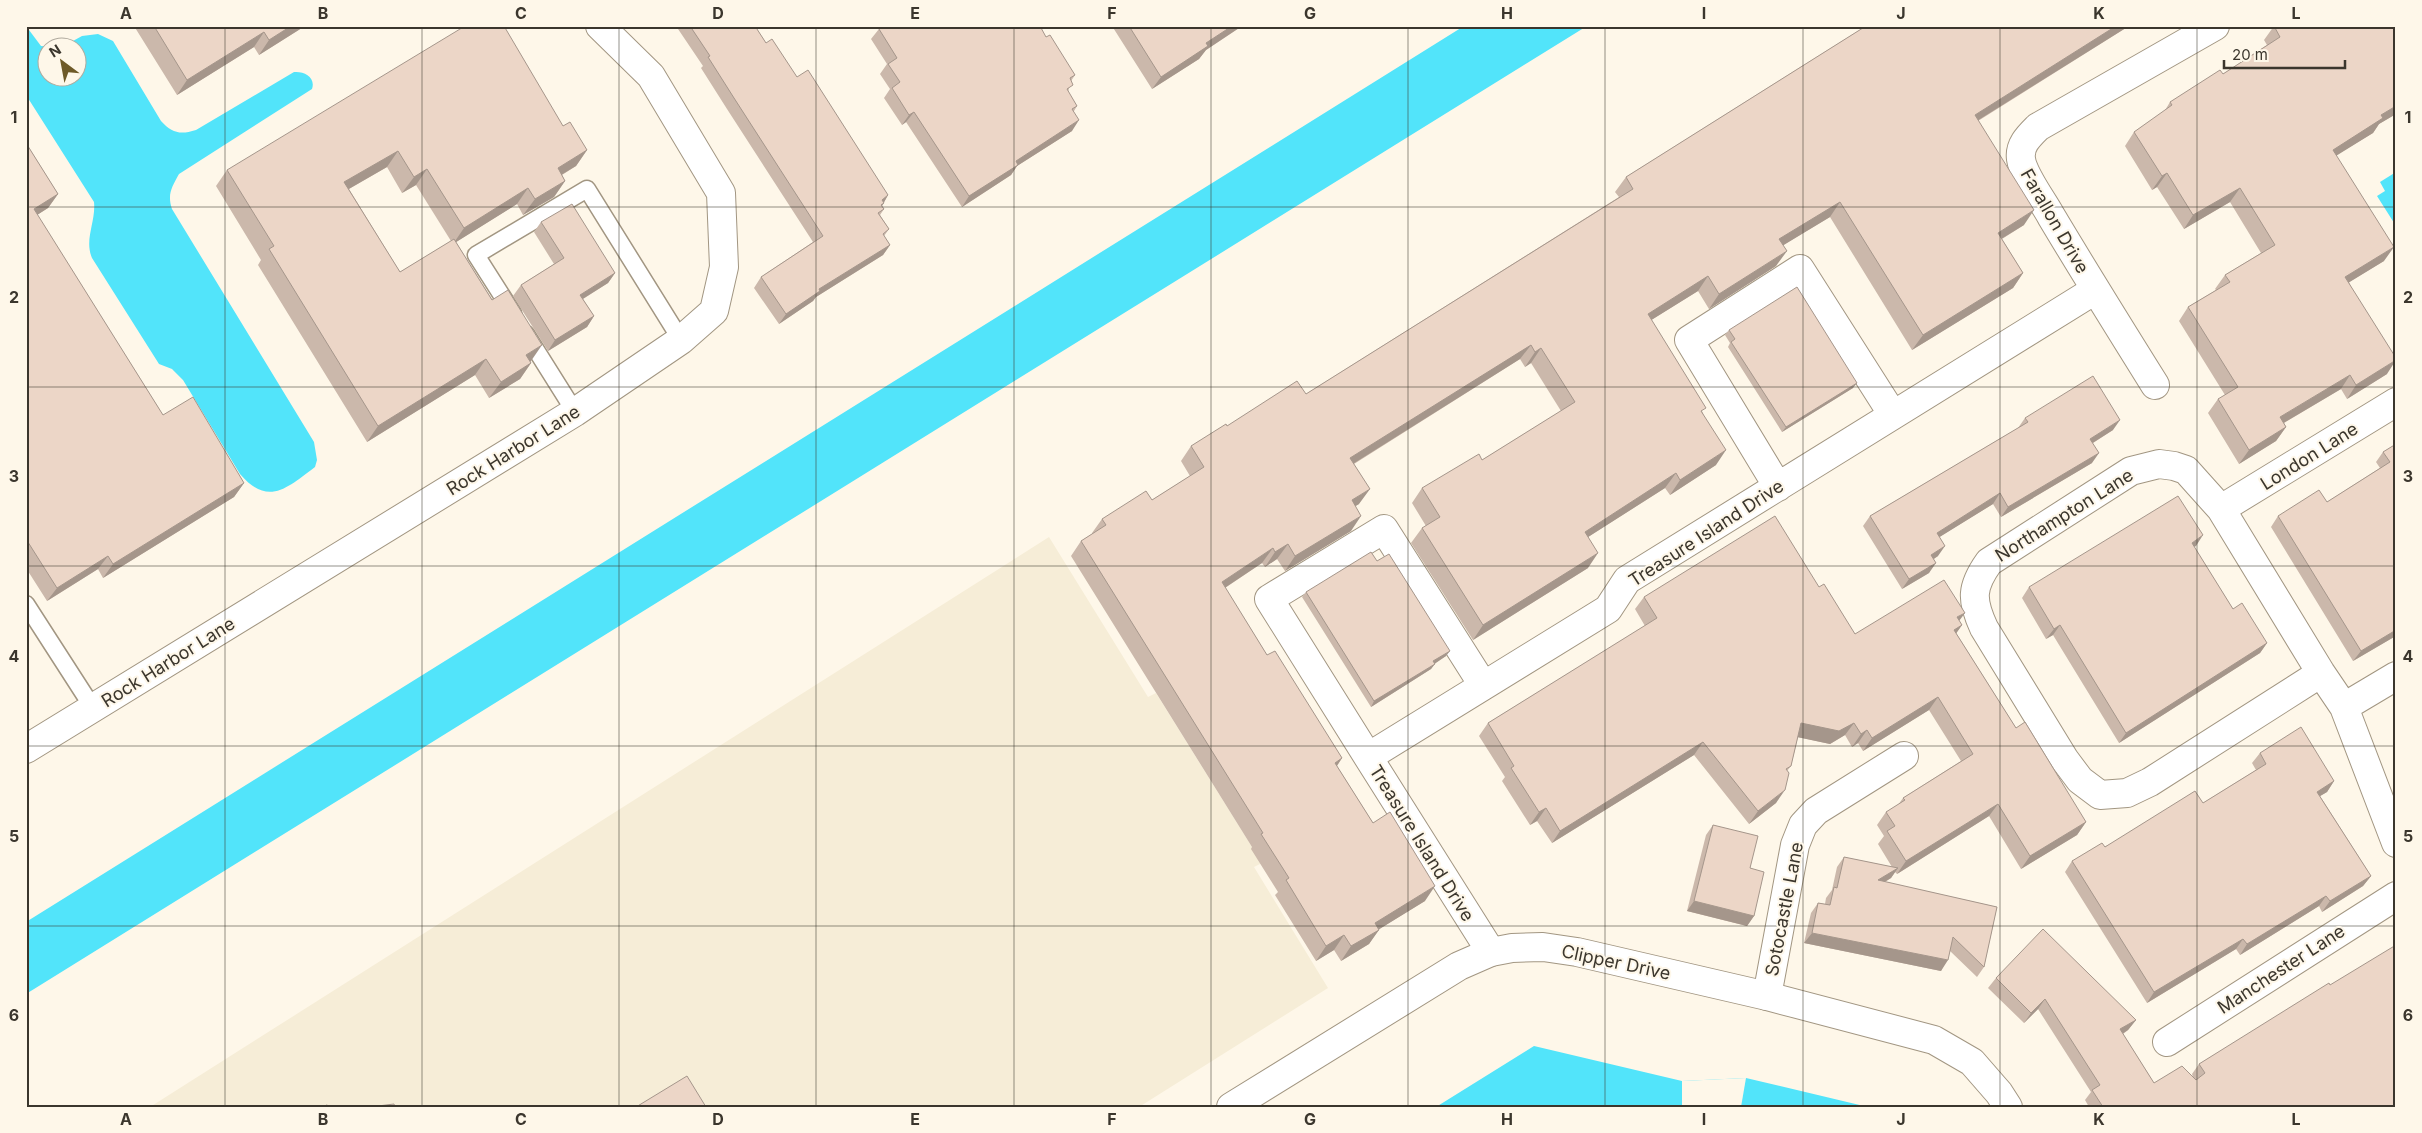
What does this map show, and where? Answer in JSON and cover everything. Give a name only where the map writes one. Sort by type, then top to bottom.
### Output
[{"type":"street","name":"Rock Harbor Lane","points":[[26,749],[575,412],[681,340],[714,311],[724,267],[721,193],[651,76],[600,26]]},
{"type":"street","name":"Farallon Drive","points":[[2155,386],[2095,290],[2021,160],[2024,143],[2038,127],[2216,26]]},
{"type":"street","points":[[1778,487],[1689,340],[1800,269],[1894,415]]},
{"type":"street","name":"Treasure Island Drive","points":[[1491,952],[1368,757],[1483,684],[1608,609],[1628,580],[2095,290]]},
{"type":"street","name":"London Lane","points":[[2221,509],[2396,402]]},
{"type":"street","name":"Northampton Lane","points":[[2321,673],[2150,782],[2127,793],[2100,795],[2080,780],[2065,760],[1977,614],[1973,593],[1979,575],[1989,562],[2131,471],[2159,464],[2186,470],[2221,509],[2321,673],[2344,707],[2396,843]]},
{"type":"street","points":[[1368,757],[1269,599],[1384,529],[1483,684]]},
{"type":"street","points":[[2344,707],[2396,676]]},
{"type":"street","name":"Sotocastle Lane","points":[[1767,996],[1795,845],[1803,825],[1816,811],[1904,756]]},
{"type":"street","name":"Manchester Lane","points":[[2167,1042],[2396,896]]},
{"type":"street","name":"Clipper Drive","points":[[1231,1107],[1459,966],[1491,952],[1531,947],[1576,952],[1767,996],[1934,1040],[1972,1062],[2000,1093],[2008,1107]]},
{"type":"lane","points":[[575,412],[476,255],[587,189],[681,340]]},
{"type":"lane","points":[[26,604],[93,708]]},
{"type":"shaded area","points":[[1049,537],[1148,697],[1156,693],[1262,863],[1254,867],[1328,988],[1139,1107],[150,1107]]},
{"type":"water","points":[[26,26],[38,42],[38,88],[88,88],[88,38],[78,38],[98,34],[113,41],[161,121],[169,128],[181,133],[196,130],[294,72],[305,74],[311,78],[312,89],[179,174],[170,195],[172,209],[314,442],[317,460],[315,467],[295,482],[278,491],[269,492],[260,490],[250,484],[240,474],[183,380],[172,369],[159,364],[92,258],[89,244],[94,202],[26,95]]},
{"type":"water","points":[[1464,26],[1587,26],[26,994],[26,922]]},
{"type":"water","points":[[2396,172],[2396,226],[2377,196],[2385,191],[2380,182]]},
{"type":"water","points":[[1534,1046],[1682,1081],[1746,1078],[1868,1107],[1436,1107]]},
{"type":"pier","points":[[1746,1078],[1741,1107],[1682,1107],[1682,1081]]},
{"type":"building","points":[[154,26],[291,26],[269,40],[264,32],[187,80]]},
{"type":"building","points":[[465,26],[504,26],[563,126],[570,122],[587,150],[558,168],[565,181],[535,199],[528,188],[464,228],[427,169],[414,177],[398,151],[344,182],[400,272],[454,239],[492,300],[508,290],[542,345],[526,355],[531,363],[501,382],[486,359],[378,426],[269,249],[274,246],[227,170]]},
{"type":"building","points":[[690,26],[755,26],[766,43],[772,39],[797,77],[808,70],[888,195],[882,200],[884,203],[881,205],[884,209],[878,213],[889,229],[883,234],[890,245],[819,289],[820,291],[786,314],[761,277],[823,236]]},
{"type":"building","points":[[882,26],[1040,26],[1046,37],[1050,35],[1075,75],[1070,78],[1073,85],[1067,89],[1077,106],[1072,109],[1079,120],[1016,161],[1018,165],[969,196],[914,112],[909,115],[892,88],[900,82],[888,64],[897,58],[879,29]]},
{"type":"building","points":[[1129,26],[1232,26],[1206,43],[1208,46],[1161,77]]},
{"type":"building","points":[[1866,26],[2116,26],[1975,115],[2034,210],[1998,233],[2023,273],[1923,335],[1840,202],[1779,239],[1787,251],[1719,294],[1708,276],[1648,314],[1706,408],[1701,411],[1726,450],[1680,480],[1676,473],[1585,532],[1598,553],[1483,625],[1422,528],[1440,517],[1422,488],[1479,454],[1482,460],[1575,402],[1541,348],[1535,352],[1531,345],[1350,458],[1370,489],[1352,500],[1361,516],[1295,556],[1288,544],[1275,552],[1273,548],[1222,582],[1267,655],[1275,651],[1342,758],[1335,763],[1373,823],[1390,812],[1435,886],[1375,923],[1379,930],[1351,946],[1344,935],[1326,946],[1286,880],[1289,878],[1261,834],[1263,833],[1081,541],[1106,525],[1102,519],[1146,491],[1152,500],[1204,467],[1191,446],[1226,424],[1227,426],[1297,381],[1306,394],[1633,189],[1626,177]]},
{"type":"building","points":[[2274,26],[2396,26],[2396,106],[2381,115],[2383,118],[2333,150],[2394,247],[2345,277],[2396,360],[2356,385],[2350,375],[2280,417],[2286,427],[2249,450],[2218,399],[2238,387],[2188,307],[2230,282],[2225,275],[2275,245],[2240,188],[2193,215],[2167,173],[2162,176],[2134,132],[2172,105],[2170,102],[2220,70],[2223,74],[2280,37]]},
{"type":"building","points":[[26,143],[58,194],[34,209],[163,415],[193,397],[244,483],[113,564],[108,556],[57,588],[26,539]]},
{"type":"building","points":[[572,204],[615,273],[580,295],[594,316],[555,340],[521,285],[564,258],[541,222]]},
{"type":"building","points":[[1797,287],[1857,383],[1786,427],[1731,342],[1735,339],[1729,330]]},
{"type":"building","points":[[2093,376],[2120,420],[2090,439],[2099,453],[2008,507],[2000,493],[1937,533],[1945,546],[1931,555],[1936,563],[1909,579],[1870,516],[2028,422],[2025,418]]},
{"type":"building","points":[[2396,444],[2396,630],[2361,651],[2278,516],[2319,490],[2327,502],[2390,462],[2383,452]]},
{"type":"building","points":[[2178,496],[2203,535],[2192,543],[2233,609],[2242,603],[2267,643],[2126,733],[2060,625],[2054,629],[2029,587]]},
{"type":"building","points":[[1775,516],[1819,587],[1824,584],[1855,634],[1944,580],[1965,613],[1957,617],[1962,625],[1954,630],[2016,728],[2025,722],[2086,822],[2030,856],[1998,804],[1906,861],[1887,831],[1895,826],[1886,812],[1905,800],[1903,798],[1973,754],[1938,697],[1872,738],[1867,730],[1861,734],[1854,723],[1839,731],[1801,723],[1791,766],[1786,769],[1789,773],[1785,790],[1758,811],[1703,742],[1560,831],[1546,808],[1539,812],[1511,768],[1514,766],[1488,723],[1657,618],[1644,597]]},
{"type":"building","points":[[1371,552],[1377,561],[1389,554],[1450,651],[1433,661],[1435,664],[1374,701],[1306,592]]},
{"type":"building","points":[[2301,727],[2334,781],[2317,792],[2371,876],[2330,901],[2326,896],[2247,944],[2243,939],[2154,992],[2072,861],[2102,843],[2105,847],[2195,791],[2203,803],[2266,764],[2260,753]]},
{"type":"building","points":[[1713,825],[1758,836],[1750,868],[1764,872],[1754,916],[1694,901]]},
{"type":"building","points":[[1844,857],[1898,868],[1878,880],[1997,907],[1984,967],[1953,937],[1948,960],[1812,933],[1818,903],[1830,905],[1834,887],[1837,888]]},
{"type":"building","points":[[2043,929],[2136,1020],[2120,1029],[2154,1083],[2182,1066],[2196,1080],[2205,1073],[2199,1064],[2329,983],[2330,985],[2396,945],[2396,1107],[2103,1107],[2092,1090],[2100,1085],[2045,999],[2031,1013],[1996,978]]},
{"type":"building","points":[[687,1076],[706,1107],[636,1107]]},
{"type":"building","points":[[394,1104],[395,1107],[370,1107]]}]
